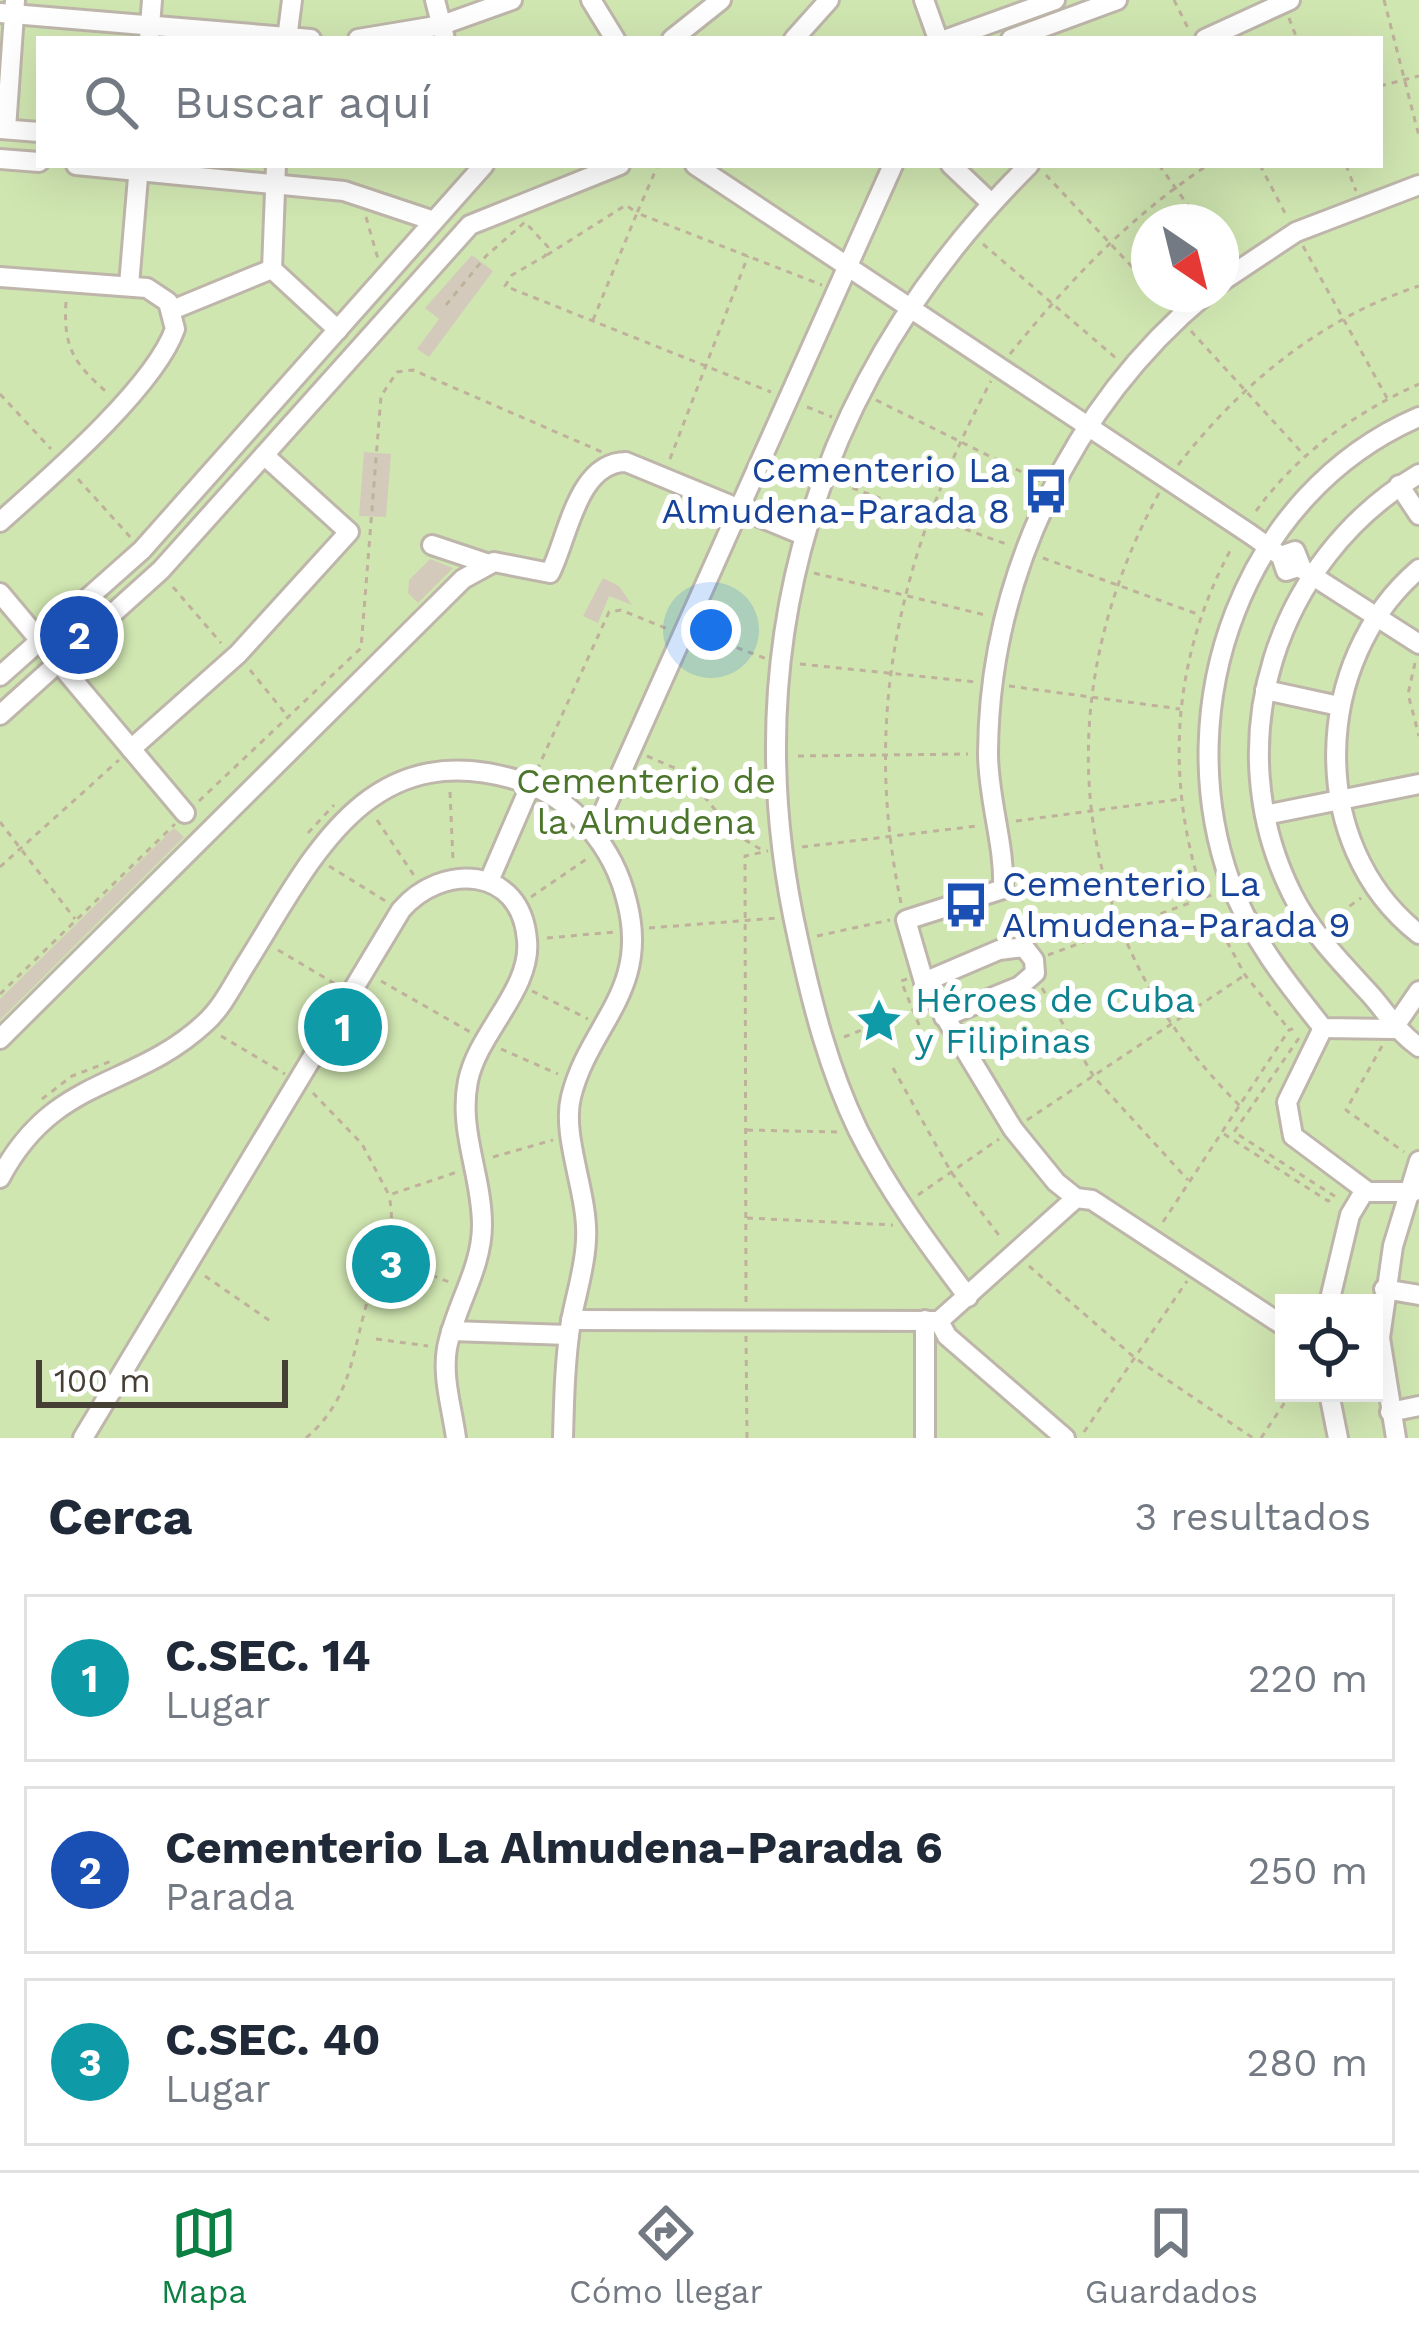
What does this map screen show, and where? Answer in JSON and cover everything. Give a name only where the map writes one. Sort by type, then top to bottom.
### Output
[{"type":"lane","points":[[149,32],[152,0]]},
{"type":"lane","points":[[288,36],[292,0]]},
{"type":"lane","points":[[435,0],[444,32]]},
{"type":"lane","points":[[395,36],[444,32],[512,0]]},
{"type":"lane","points":[[591,0],[613,36]]},
{"type":"lane","points":[[676,36],[721,0]]},
{"type":"lane","points":[[797,36],[829,0]]},
{"type":"lane","points":[[924,0],[942,36]]},
{"type":"lane","points":[[953,36],[1049,6],[1117,0]]},
{"type":"lane","points":[[1212,36],[1290,0]]},
{"type":"lane","points":[[1015,36],[1049,6]]},
{"type":"lane","points":[[36,132],[3,129],[10,9],[149,32],[242,36]]},
{"type":"lane","points":[[0,159],[36,162]]},
{"type":"lane","points":[[129,285],[138,168],[275,174],[434,220]]},
{"type":"lane","points":[[0,676],[142,550],[481,168]]},
{"type":"lane","points":[[0,716],[161,570],[470,225],[612,168]]},
{"type":"lane","points":[[700,168],[1274,551],[1286,572],[1305,571],[1419,644]]},
{"type":"lane","points":[[599,840],[633,749],[892,168]]},
{"type":"lane","points":[[954,168],[991,203]]},
{"type":"lane","points":[[968,1297],[907,1212],[860,1132],[836,1078],[772,850],[778,662],[803,535],[860,392],[908,308],[991,203],[1030,168]]},
{"type":"lane","points":[[275,174],[272,269],[338,330]]},
{"type":"lane","points":[[1239,270],[1295,232],[1419,185]]},
{"type":"lane","points":[[172,310],[272,269]]},
{"type":"lane","points":[[0,277],[129,285],[155,291],[172,310],[171,340],[119,403],[0,522]]},
{"type":"lane","points":[[1184,312],[1129,369],[1052,487],[1005,619],[992,684],[988,754],[1004,889],[906,920],[915,980],[941,1027],[1012,1130],[1056,1182],[1076,1198],[1092,1200],[1275,1320]]},
{"type":"lane","points":[[1313,1030],[1251,927],[1231,883],[1208,790],[1209,718],[1222,646],[1274,551],[1327,479],[1364,448],[1419,417]]},
{"type":"lane","points":[[130,749],[349,532],[264,455]]},
{"type":"lane","points":[[432,545],[545,576],[596,471],[626,462],[803,535]]},
{"type":"lane","points":[[1419,473],[1305,571],[1265,690],[1257,756],[1265,815],[1292,894],[1314,932],[1393,1029],[1419,1047]]},
{"type":"lane","points":[[1400,485],[1419,515]]},
{"type":"lane","points":[[0,1040],[486,563]]},
{"type":"lane","points":[[1419,569],[1376,616],[1357,650],[1340,706],[1339,802],[1376,888],[1419,934]]},
{"type":"lane","points":[[0,592],[185,813]]},
{"type":"lane","points":[[1265,690],[1340,706]]},
{"type":"lane","points":[[0,1178],[30,1132],[56,1107],[180,1042],[207,1022],[313,855],[363,800],[404,781],[449,772],[502,776],[531,784],[599,840],[627,898],[632,930],[627,978],[576,1082],[570,1108],[583,1179],[586,1244],[570,1328],[562,1438]]},
{"type":"lane","points":[[489,880],[531,784]]},
{"type":"lane","points":[[1265,815],[1419,784]]},
{"type":"lane","points":[[83,1438],[400,910],[423,888],[454,877],[489,880],[516,907],[527,940],[517,983],[482,1039],[464,1105],[482,1226],[449,1340],[446,1378],[455,1438]]},
{"type":"lane","points":[[915,980],[999,950],[1031,960],[1020,986],[941,1027]]},
{"type":"lane","points":[[1393,1029],[1419,991]]},
{"type":"lane","points":[[1313,1030],[1393,1029]]},
{"type":"lane","points":[[1313,1030],[1290,1091],[1287,1119],[1306,1151],[1364,1190],[1413,1192]]},
{"type":"lane","points":[[1396,1438],[1380,1338],[1384,1288],[1419,1162]]},
{"type":"lane","points":[[1332,1294],[1350,1215],[1364,1190]]},
{"type":"lane","points":[[449,1340],[746,1319],[932,1321],[968,1297],[1076,1198]]},
{"type":"lane","points":[[1384,1288],[1419,1295]]},
{"type":"lane","points":[[926,1438],[932,1321]]},
{"type":"lane","points":[[932,1321],[1065,1438]]},
{"type":"lane","points":[[1330,1402],[1338,1438]]},
{"type":"lane","points":[[1390,1412],[1419,1406]]},
{"type":"path","points":[[1174,0],[1192,36]]},
{"type":"path","points":[[1384,0],[1419,136]]},
{"type":"path","points":[[1383,85],[1419,76]]},
{"type":"path","points":[[592,322],[657,168]]},
{"type":"path","points":[[1036,168],[1131,266]]},
{"type":"path","points":[[1161,168],[1187,204]]},
{"type":"path","points":[[798,940],[906,920],[890,838],[885,754],[890,672],[903,595],[927,514],[998,368],[1050,302],[1109,242],[1204,168]]},
{"type":"path","points":[[1262,168],[1387,398]]},
{"type":"path","points":[[1347,168],[1361,205]]},
{"type":"path","points":[[838,291],[626,205],[512,275],[505,286],[846,422]]},
{"type":"path","points":[[362,211],[376,238],[378,283]]},
{"type":"path","points":[[446,305],[486,256],[525,222],[548,247],[545,256]]},
{"type":"path","points":[[968,231],[1129,369]]},
{"type":"path","points":[[663,478],[748,256]]},
{"type":"path","points":[[68,280],[64,338],[69,352],[74,364],[119,403]]},
{"type":"path","points":[[1240,1107],[1170,1026],[1119,930],[1090,812],[1090,696],[1115,585],[1166,480],[1245,389],[1341,320],[1419,286]]},
{"type":"path","points":[[1178,317],[1305,456]]},
{"type":"path","points":[[0,994],[361,648],[381,396],[397,372],[412,370],[594,444]]},
{"type":"path","points":[[1256,511],[1305,456],[1387,398],[1419,384]]},
{"type":"path","points":[[860,392],[1052,487]]},
{"type":"path","points":[[1199,883],[1181,800],[1180,710],[1200,615],[1231,549]]},
{"type":"path","points":[[796,568],[1005,619]]},
{"type":"path","points":[[173,587],[290,719]]},
{"type":"path","points":[[531,784],[609,612],[621,610],[778,662],[1180,710]]},
{"type":"path","points":[[1419,654],[1408,694],[1419,736]]},
{"type":"path","points":[[0,867],[130,749]]},
{"type":"path","points":[[633,749],[684,772],[735,834],[772,850]]},
{"type":"path","points":[[775,756],[988,754]]},
{"type":"path","points":[[449,772],[454,877]]},
{"type":"path","points":[[363,800],[423,888]]},
{"type":"path","points":[[747,1438],[746,856],[1181,800]]},
{"type":"path","points":[[0,822],[76,920]]},
{"type":"path","points":[[516,907],[599,840]]},
{"type":"path","points":[[313,855],[400,910]]},
{"type":"path","points":[[1314,932],[1376,888]]},
{"type":"path","points":[[1004,889],[1031,960],[1094,1077],[1190,1181]]},
{"type":"path","points":[[1031,960],[1211,895]]},
{"type":"path","points":[[1210,910],[1245,976],[1289,1030]]},
{"type":"path","points":[[527,940],[792,916]]},
{"type":"path","points":[[261,940],[351,993]]},
{"type":"path","points":[[746,1218],[898,1225],[951,1172],[1245,976]]},
{"type":"path","points":[[915,980],[901,981],[926,1042],[941,1027]]},
{"type":"path","points":[[381,981],[482,1039],[576,1082]]},
{"type":"path","points":[[517,983],[606,1028]]},
{"type":"path","points":[[891,1019],[915,1010]]},
{"type":"path","points":[[207,1022],[221,1036],[297,1083],[344,1122],[389,1195],[390,1245],[369,1297],[356,1359],[334,1409],[306,1438]]},
{"type":"path","points":[[842,1038],[864,1029]]},
{"type":"path","points":[[1393,1029],[1346,1110],[1419,1162]]},
{"type":"path","points":[[1289,1030],[1313,1030]]},
{"type":"path","points":[[1152,1239],[1289,1030]]},
{"type":"path","points":[[94,1065],[112,1056]]},
{"type":"path","points":[[893,1068],[951,1172],[1015,1254],[1135,1358],[1253,1438]]},
{"type":"path","points":[[747,1130],[860,1132]]},
{"type":"path","points":[[1223,1132],[1328,1201],[1333,1203],[1336,1197]]},
{"type":"path","points":[[389,1195],[572,1135]]},
{"type":"path","points":[[398,1262],[467,1289]]},
{"type":"path","points":[[188,1265],[274,1323]]},
{"type":"path","points":[[1079,1438],[1195,1268]]},
{"type":"path","points":[[376,1339],[449,1340]]},
{"type":"path","points":[[1262,1438],[1285,1402]]},
{"type":"green space","name":"Cementerio de la Almudena","points":[[0,0],[1419,0],[1419,1438],[0,1438]]},
{"type":"building","points":[[472,255],[493,271],[429,357],[417,349],[439,319],[425,308]]},
{"type":"building","points":[[364,452],[391,454],[386,517],[359,516]]},
{"type":"building","points":[[430,559],[453,568],[418,603],[408,593],[409,580]]},
{"type":"building","points":[[603,578],[619,586],[632,605],[609,596],[598,623],[583,616]]},
{"type":"building","points":[[174,828],[184,837],[0,1020],[0,999]]},
{"type":"place","name":"Cementerio La Almudena-Parada 8","points":[[1046,491]]},
{"type":"place","name":"Cementerio La Almudena-Parada 6","points":[[79,635]]},
{"type":"place","name":"Cementerio La Almudena-Parada 9","points":[[966,905]]},
{"type":"place","name":"Héroes de Cuba y Filipinas","points":[[879,1021]]},
{"type":"place","name":"C.SEC. 14","points":[[343,1027]]},
{"type":"place","name":"C.SEC. 40","points":[[391,1264]]}]
